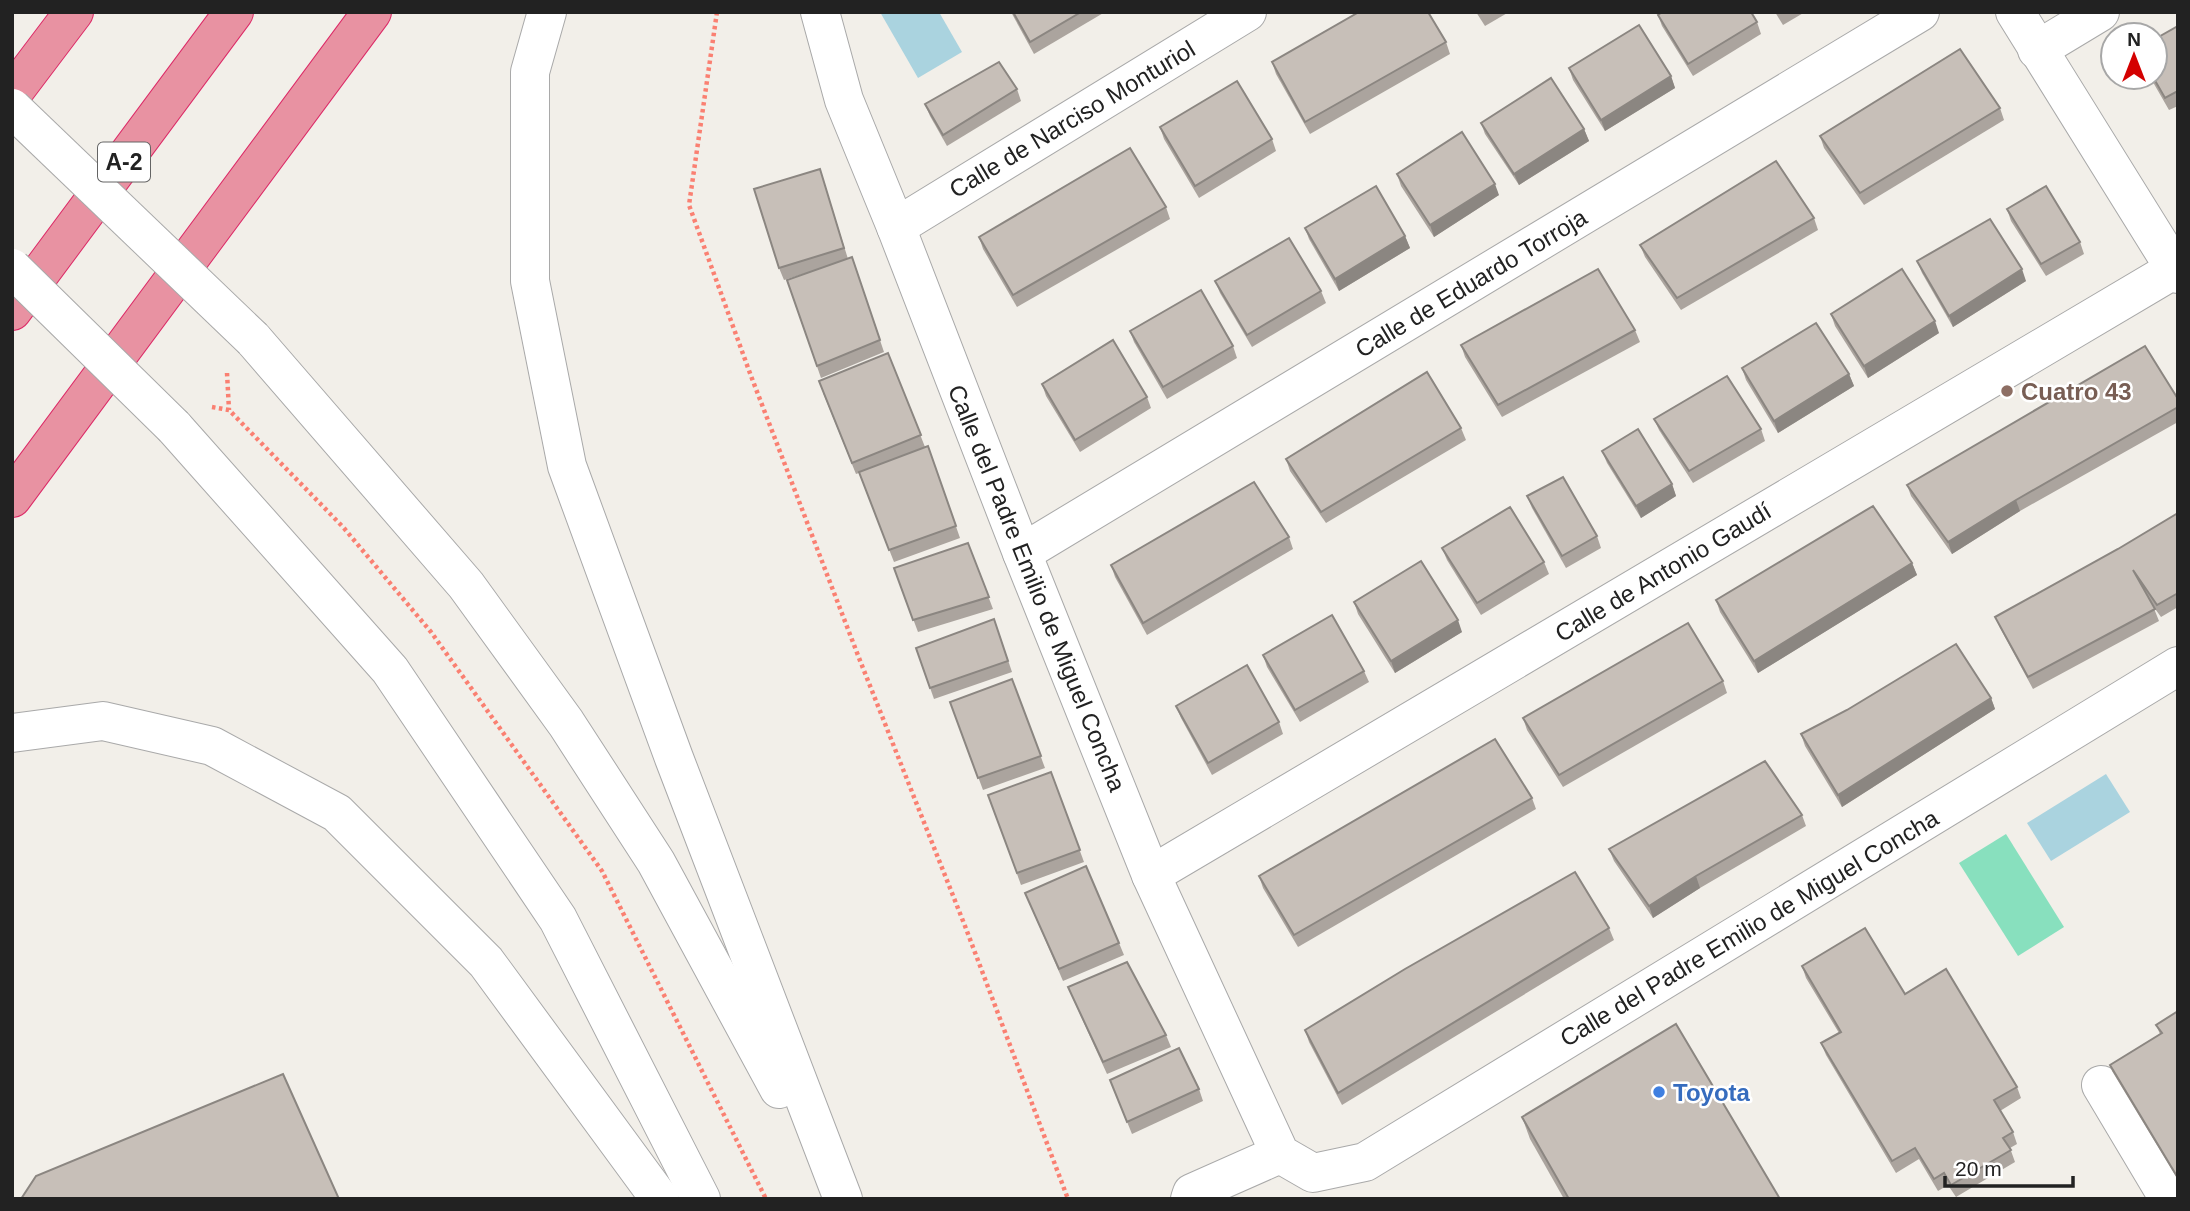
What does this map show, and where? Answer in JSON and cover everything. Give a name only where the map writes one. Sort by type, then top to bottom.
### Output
[{"type":"highway","points":[[12,94],[74,12]]},
{"type":"highway","name":"A-2","points":[[12,311],[234,12]]},
{"type":"highway","points":[[12,498],[372,12]]},
{"type":"street","points":[[547,12],[530,72],[530,281],[567,466],[841,1199]]},
{"type":"street","name":"Calle del Padre Emilio de Miguel Concha","points":[[820,12],[844,100],[897,227],[1022,553],[1151,876],[1280,1154],[1305,1186],[1365,1162],[2178,666]]},
{"type":"street","name":"Calle de Narciso Monturiol","points":[[897,227],[1247,12]]},
{"type":"street","name":"Calle de Eduardo Torroja","points":[[1022,553],[1920,12]]},
{"type":"street","points":[[2015,12],[2176,271]]},
{"type":"street","points":[[2038,50],[2100,12]]},
{"type":"street","points":[[12,108],[253,340],[466,585],[566,723],[656,862],[841,1199]]},
{"type":"street","points":[[12,268],[189,416],[390,670],[558,919],[701,1199]]},
{"type":"street","name":"Calle de Antonio Gaudí","points":[[1151,876],[2176,271]]},
{"type":"street","points":[[12,733],[103,721],[212,746],[337,813],[486,962],[660,1199]]},
{"type":"street","points":[[2101,1085],[2169,1199]]},
{"type":"street","points":[[1190,1199],[1192,1193],[1217,1180],[1280,1154]]},
{"type":"path","points":[[717,12],[689,205],[756,389],[1068,1199]]},
{"type":"path","points":[[226,367],[229,411],[343,527],[431,632],[602,871],[766,1199]]},
{"type":"path","points":[[189,416],[229,411]]},
{"type":"green space","points":[[2006,834],[2064,927],[2018,956],[1959,863]]},
{"type":"water","points":[[880,12],[939,12],[962,52],[918,78]]},
{"type":"water","points":[[2106,774],[2130,812],[2051,861],[2027,823]]},
{"type":"building","points":[[1013,12],[1081,12],[1030,42]]},
{"type":"building","points":[[1359,12],[1428,12],[1446,42],[1305,122],[1272,62]]},
{"type":"building","points":[[1662,12],[1751,12],[1757,22],[1688,64],[1658,15]]},
{"type":"building","points":[[1639,25],[1671,76],[1601,120],[1569,68]]},
{"type":"building","points":[[2178,26],[2178,91],[2165,98],[2161,91],[2169,91],[2169,31]]},
{"type":"building","points":[[1960,49],[2000,108],[1860,193],[1820,136]]},
{"type":"building","points":[[999,62],[1017,89],[943,135],[925,104]]},
{"type":"building","points":[[1551,78],[1584,129],[1514,174],[1481,123]]},
{"type":"building","points":[[1237,81],[1272,139],[1195,186],[1160,127]]},
{"type":"building","points":[[1462,132],[1495,184],[1430,225],[1397,174]]},
{"type":"building","points":[[1130,148],[1166,207],[1013,295],[979,237]]},
{"type":"building","points":[[1776,161],[1814,218],[1677,298],[1640,245]]},
{"type":"building","points":[[820,169],[844,248],[779,268],[754,189]]},
{"type":"building","points":[[1376,186],[1405,236],[1335,279],[1305,228]]},
{"type":"building","points":[[2046,186],[2080,242],[2041,264],[2007,209]]},
{"type":"building","points":[[1990,219],[2022,269],[1949,316],[1917,261]]},
{"type":"building","points":[[1289,238],[1321,291],[1247,335],[1215,281]]},
{"type":"building","points":[[852,257],[880,340],[817,366],[787,280]]},
{"type":"building","points":[[1598,269],[1635,330],[1498,405],[1461,345]]},
{"type":"building","points":[[1902,269],[1935,321],[1864,366],[1831,314]]},
{"type":"building","points":[[1201,290],[1233,346],[1163,387],[1130,331]]},
{"type":"building","points":[[1816,323],[1849,374],[1774,421],[1742,368]]},
{"type":"building","points":[[1113,340],[1147,397],[1075,440],[1042,384]]},
{"type":"building","points":[[2145,346],[2178,399],[2178,407],[1948,542],[1907,485]]},
{"type":"building","points":[[888,353],[921,435],[852,463],[819,381]]},
{"type":"building","points":[[1427,372],[1461,428],[1321,512],[1286,459]]},
{"type":"building","points":[[1727,376],[1761,429],[1689,471],[1654,419]]},
{"type":"building","points":[[1638,429],[1672,484],[1636,506],[1602,451]]},
{"type":"building","points":[[928,446],[956,526],[889,550],[859,472]]},
{"type":"building","points":[[1563,477],[1597,536],[1562,556],[1527,496]]},
{"type":"building","points":[[1254,482],[1289,537],[1143,623],[1111,565]]},
{"type":"building","points":[[1873,506],[1912,563],[1754,661],[1716,600]]},
{"type":"building","points":[[1510,507],[1544,562],[1477,603],[1442,548]]},
{"type":"building","points":[[2178,513],[2178,593],[2157,605],[2133,570],[2155,609],[2028,677],[1995,617]]},
{"type":"building","points":[[968,543],[989,597],[913,620],[894,568]]},
{"type":"building","points":[[1421,561],[1458,620],[1391,661],[1354,602]]},
{"type":"building","points":[[1332,615],[1364,671],[1295,710],[1263,655]]},
{"type":"building","points":[[994,619],[1008,661],[930,688],[916,648]]},
{"type":"building","points":[[1688,623],[1723,681],[1559,775],[1523,718]]},
{"type":"building","points":[[1956,644],[1991,698],[1838,795],[1801,734],[1847,710]]},
{"type":"building","points":[[1247,665],[1279,722],[1208,763],[1176,706]]},
{"type":"building","points":[[1012,679],[1041,756],[978,778],[950,702]]},
{"type":"building","points":[[1495,739],[1532,798],[1294,935],[1259,876]]},
{"type":"building","points":[[1765,761],[1802,815],[1649,906],[1609,849]]},
{"type":"building","points":[[1051,772],[1080,850],[1017,873],[988,795]]},
{"type":"building","points":[[1086,866],[1119,943],[1059,969],[1025,893]]},
{"type":"building","points":[[1575,872],[1609,928],[1338,1093],[1305,1030],[1405,969]]},
{"type":"building","points":[[1865,928],[1905,994],[1946,969],[2017,1087],[1994,1100],[2013,1132],[2003,1138],[2011,1150],[1951,1185],[1944,1173],[1934,1179],[1915,1148],[1892,1161],[1821,1043],[1841,1032],[1802,966]]},
{"type":"building","points":[[1127,962],[1166,1035],[1103,1062],[1068,987]]},
{"type":"building","points":[[2178,1011],[2178,1178],[2110,1065],[2162,1033],[2156,1025]]},
{"type":"building","name":"Toyota","points":[[1676,1024],[1780,1199],[1569,1199],[1522,1117]]},
{"type":"building","points":[[1179,1048],[1199,1089],[1127,1122],[1110,1080]]},
{"type":"building","points":[[283,1074],[339,1199],[21,1199],[36,1176]]},
{"type":"place","name":"Cuatro 43","points":[[2007,391]]},
{"type":"place","name":"Toyota","points":[[1659,1092]]}]
